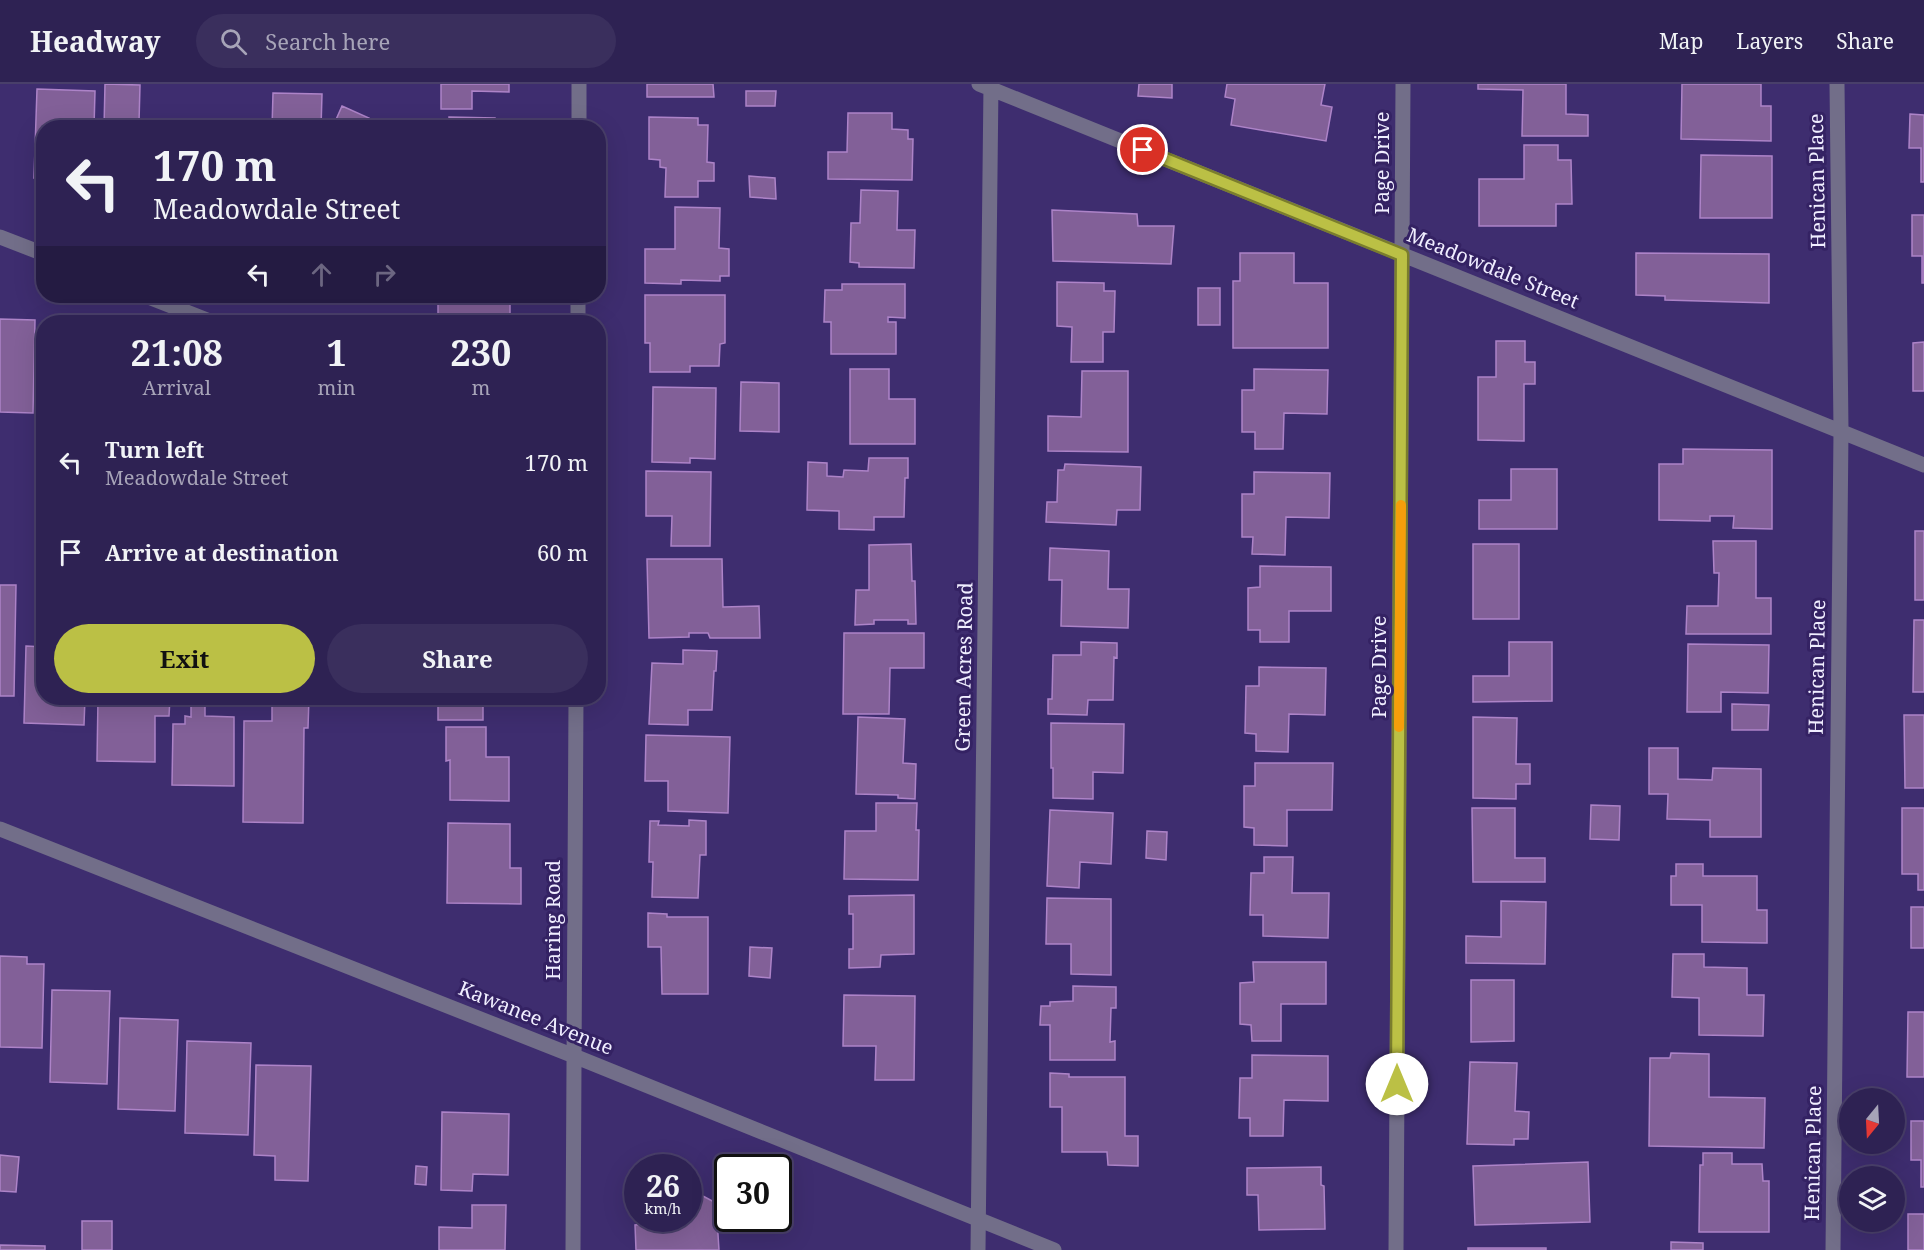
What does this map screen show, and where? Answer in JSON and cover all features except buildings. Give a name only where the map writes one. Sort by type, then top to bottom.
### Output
[{"type":"street","points":[[579,84],[579,120]]},
{"type":"street","name":"Page Drive","points":[[1396,1250],[1403,84]]},
{"type":"street","name":"Henican Place","points":[[1833,1250],[1840,430],[1837,84]]},
{"type":"street","name":"Meadowdale Street","points":[[987,86],[1924,465]]},
{"type":"street","name":"Green Acres Road","points":[[978,1250],[987,86]]},
{"type":"street","points":[[0,237],[36,251]]},
{"type":"street","points":[[164,303],[194,315]]},
{"type":"street","name":"Haring Road","points":[[573,1250],[576,705]]},
{"type":"street","name":"Kawanee Avenue","points":[[0,829],[574,1056],[1054,1250]]},
{"type":"slow traffic","points":[[1399,727],[1401,505]]},
{"type":"route","points":[[1143,150],[1402,255],[1397,1084]]}]
